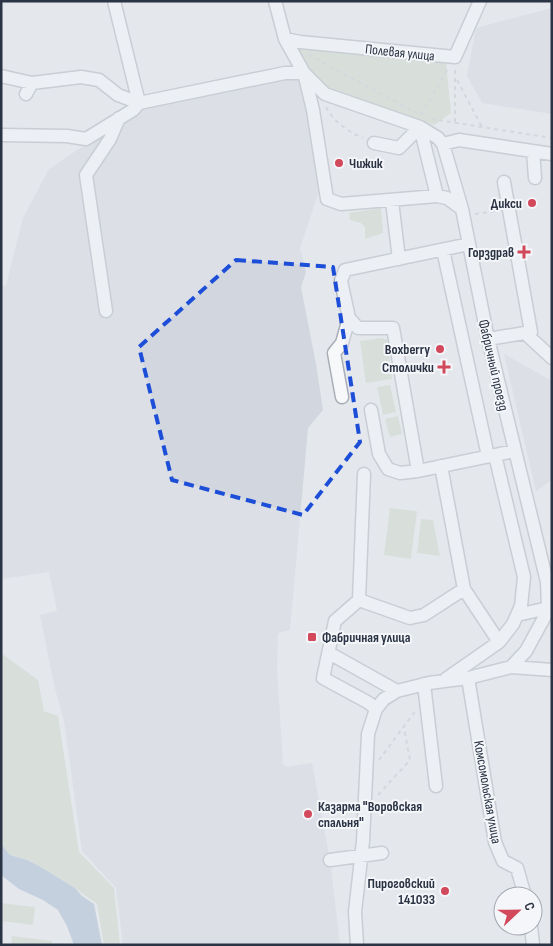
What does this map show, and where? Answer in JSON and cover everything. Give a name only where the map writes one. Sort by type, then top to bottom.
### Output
[{"type":"street","points":[[114,1],[139,104]]},
{"type":"street","points":[[275,1],[285,39],[304,73],[313,110],[327,199],[341,204],[437,196],[447,198],[466,212]]},
{"type":"street","name":"Полевая улица","points":[[285,39],[455,57],[480,1]]},
{"type":"street","points":[[1,135],[67,136],[86,139],[133,110],[139,104],[285,73],[304,73],[325,94],[421,121],[443,144],[459,140],[552,154]]},
{"type":"street","points":[[1,76],[29,89],[81,78],[98,80],[118,95],[139,104]]},
{"type":"street","points":[[106,311],[86,175],[110,139],[119,118]]},
{"type":"street","points":[[374,143],[399,148],[421,121]]},
{"type":"street","points":[[421,121],[437,196]]},
{"type":"street","name":"Фабричный проезд","points":[[443,144],[466,212],[469,244],[488,339],[547,582],[550,608],[526,652],[511,667]]},
{"type":"street","points":[[533,151],[535,178]]},
{"type":"street","points":[[504,182],[531,332]]},
{"type":"street","points":[[392,201],[399,259]]},
{"type":"street","points":[[342,397],[334,353],[342,343],[348,318],[342,281],[344,270],[469,244]]},
{"type":"street","points":[[357,945],[355,912],[361,855],[368,734],[376,709],[384,699],[397,691],[425,690],[444,681],[499,642],[513,624],[521,606],[524,577],[491,456],[442,250]]},
{"type":"street","points":[[348,318],[358,328],[393,328],[418,471]]},
{"type":"street","points":[[488,339],[525,333],[552,358]]},
{"type":"street","points":[[371,410],[379,454],[388,469],[400,473],[514,451]]},
{"type":"street","points":[[441,466],[464,589],[499,642]]},
{"type":"street","points":[[364,474],[359,600],[335,621],[323,678],[369,703],[376,709]]},
{"type":"street","points":[[359,600],[410,618],[424,615],[464,589]]},
{"type":"street","points":[[517,615],[550,608]]},
{"type":"street","points":[[329,653],[397,691]]},
{"type":"street","points":[[444,681],[468,678],[511,667],[552,670]]},
{"type":"street","name":"Комсомольская улица","points":[[468,678],[495,842],[503,861],[517,868],[522,886]]},
{"type":"street","points":[[425,690],[436,786]]},
{"type":"street","points":[[330,860],[382,853]]},
{"type":"path","points":[[455,57],[455,123]]},
{"type":"path","points":[[421,121],[455,57]]},
{"type":"path","points":[[327,66],[421,121],[455,123],[552,138]]},
{"type":"path","points":[[456,78],[482,127]]},
{"type":"path","points":[[324,104],[331,116],[349,132],[374,143]]},
{"type":"path","points":[[466,212],[508,210]]},
{"type":"path","points":[[379,761],[404,726],[425,690]]},
{"type":"path","points":[[377,795],[410,760],[404,726]]},
{"type":"highlighted area","points":[[236,260],[333,267],[360,442],[303,515],[172,480],[139,347]]},
{"type":"shaded area","points":[[552,8],[552,114],[482,103],[467,76],[476,28]]},
{"type":"shaded area","points":[[300,77],[310,113],[318,194],[300,248],[306,272],[301,287],[323,410],[308,428],[290,630],[278,633],[277,670],[283,764],[287,767],[312,763],[330,860],[340,945],[123,945],[116,888],[82,851],[64,721],[54,685],[40,615],[57,611],[49,572],[1,579],[1,286],[6,285],[23,218],[49,169],[125,118],[143,109]]},
{"type":"shaded area","points":[[504,354],[552,381],[552,480],[536,491]]},
{"type":"green space","points":[[294,48],[446,62],[451,113],[434,125],[326,89]]},
{"type":"green space","points":[[381,208],[383,233],[365,239],[365,227],[361,223],[350,220],[349,213]]},
{"type":"green space","points":[[382,338],[387,340],[392,379],[366,383],[360,341]]},
{"type":"green space","points":[[390,385],[396,412],[383,415],[377,387]]},
{"type":"green space","points":[[398,416],[402,434],[390,437],[385,419]]},
{"type":"green space","points":[[390,508],[417,511],[411,559],[384,555]]},
{"type":"green space","points":[[421,519],[433,520],[440,556],[417,553]]},
{"type":"green space","points":[[1,653],[38,680],[44,711],[58,716],[79,852],[114,888],[120,945],[104,945],[97,904],[39,866],[10,855],[1,844]]},
{"type":"green space","points":[[1,903],[35,907],[33,925],[1,921]]},
{"type":"green space","points":[[12,936],[52,941],[52,945],[11,945]]},
{"type":"water","points":[[1,844],[10,855],[39,866],[75,888],[82,896],[94,904],[102,945],[74,945],[67,926],[58,910],[43,900],[19,889],[1,875]]},
{"type":"place","name":"Чижик","points":[[339,163]]},
{"type":"place","name":"Дикси","points":[[532,203]]},
{"type":"place","name":"Горздрав","points":[[524,252]]},
{"type":"place","name":"Boxberry","points":[[440,349]]},
{"type":"place","name":"Столички","points":[[444,367]]},
{"type":"place","name":"Фабричная улица","points":[[312,637]]},
{"type":"place","name":"Казарма \"Воровская спальня\"","points":[[308,814]]},
{"type":"place","name":"Пироговский 141033","points":[[445,891]]}]
